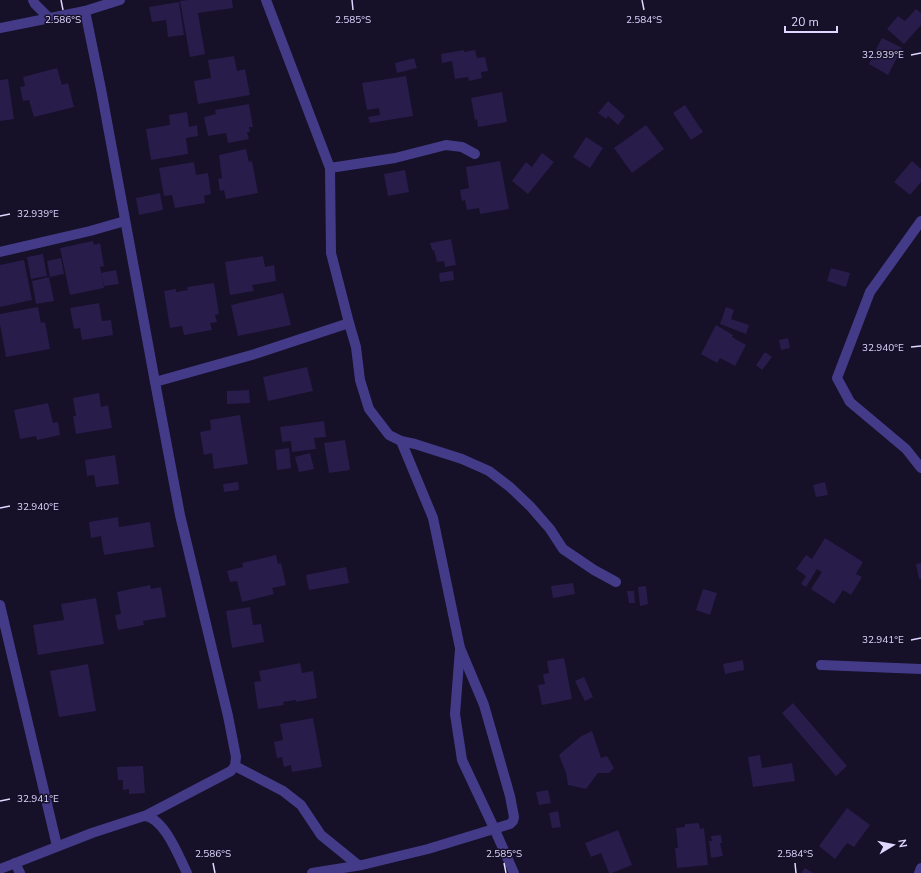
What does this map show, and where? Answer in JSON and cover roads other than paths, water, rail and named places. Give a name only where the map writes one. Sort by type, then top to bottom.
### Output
[{"type":"street","points":[[33,0],[50,18]]},
{"type":"street","points":[[0,28],[85,11],[120,0]]},
{"type":"street","points":[[266,0],[330,168],[331,253],[356,347],[360,380],[369,409],[389,435],[401,441],[448,454],[489,471],[510,487],[530,506],[550,529],[563,549],[594,570],[616,582]]},
{"type":"street","points":[[0,869],[125,821],[145,816],[225,775],[236,766],[236,756],[228,716],[180,515],[103,96],[85,11]]},
{"type":"street","points":[[330,168],[395,158],[446,145],[462,147],[475,154]]},
{"type":"street","points":[[0,252],[90,231],[125,221]]},
{"type":"street","points":[[921,221],[870,292],[837,378],[850,402],[906,449],[921,468]]},
{"type":"street","points":[[155,382],[255,354],[349,323]]},
{"type":"street","points":[[312,873],[362,868],[510,824],[513,822],[514,818],[510,796],[484,705],[460,648],[433,518],[401,441]]},
{"type":"street","points":[[0,605],[57,846]]},
{"type":"street","points":[[460,648],[455,714],[462,760],[514,873]]},
{"type":"street","points":[[821,665],[921,669]]},
{"type":"street","points":[[236,766],[283,791],[301,805],[321,835],[362,868]]},
{"type":"street","points":[[145,816],[154,820],[172,842],[187,873]]},
{"type":"street","points":[[14,864],[20,873]]},
{"type":"street","points":[[919,873],[921,868]]}]
